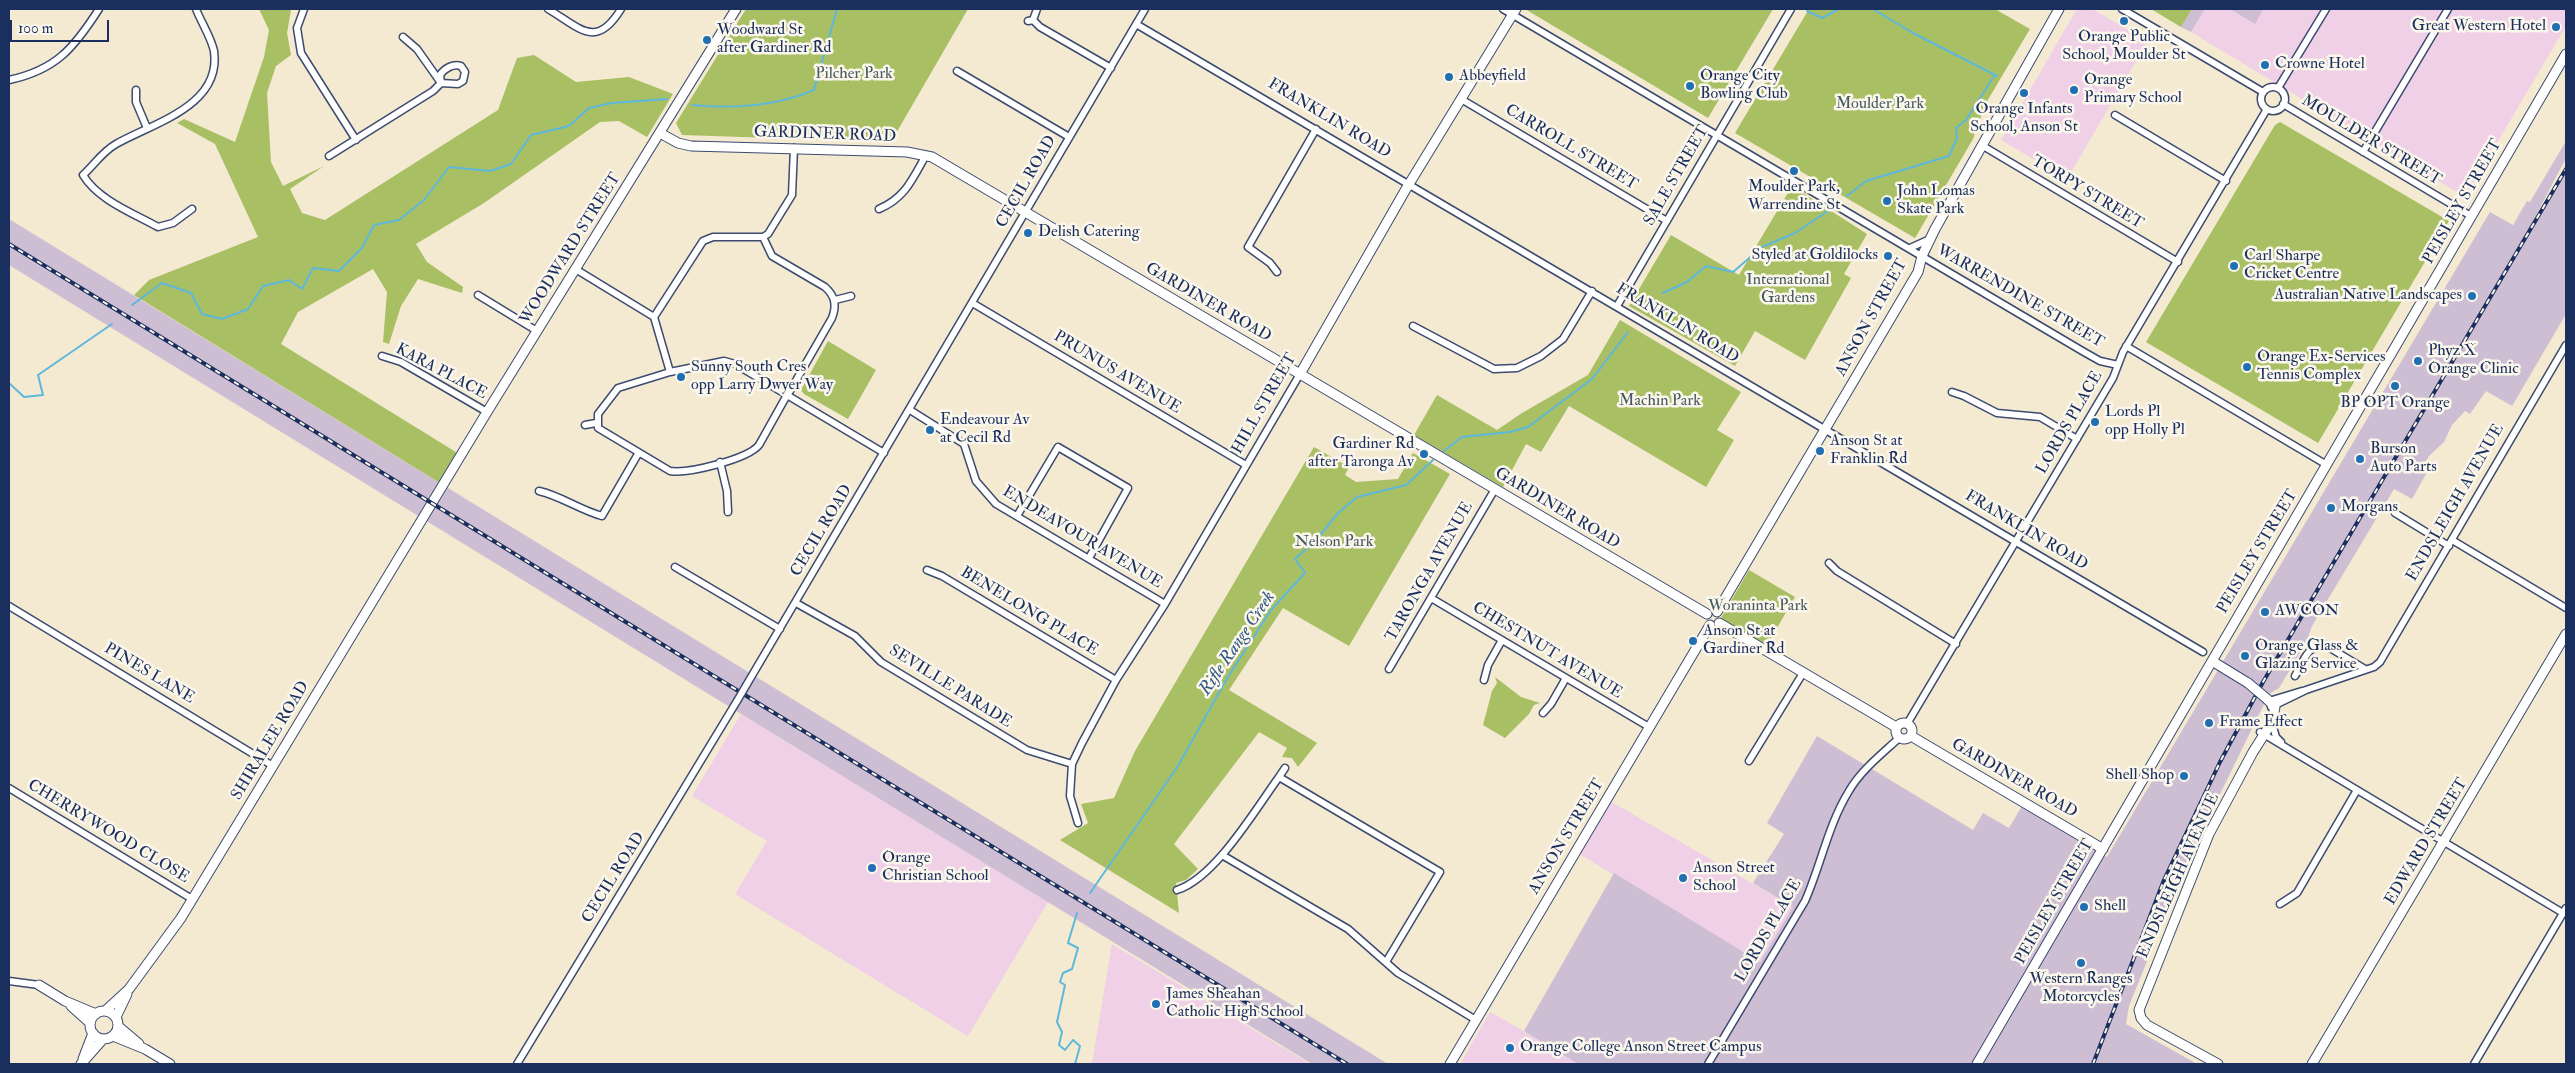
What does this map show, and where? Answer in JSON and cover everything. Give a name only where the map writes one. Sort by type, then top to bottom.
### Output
[{"type":"street","points":[[9,80],[35,73],[65,55],[84,32],[99,9]]},
{"type":"street","points":[[192,209],[173,223],[158,227],[100,194],[88,184],[83,175],[104,152],[146,128],[180,112],[204,94],[214,71],[214,50],[196,9]]},
{"type":"street","points":[[304,9],[297,28],[301,53],[356,140]]},
{"type":"street","points":[[548,9],[584,31],[594,33],[608,27],[621,9]]},
{"type":"street","name":"WOODWARD STREET","points":[[432,505],[487,412],[736,9]]},
{"type":"street","points":[[1037,9],[1031,20],[1111,68]]},
{"type":"street","name":"CECIL ROAD","points":[[517,1064],[796,603],[974,304],[1069,137],[1145,9]]},
{"type":"street","name":"WARRENDINE STREET","points":[[1504,9],[1514,11],[1716,134],[2092,356],[2108,364],[2118,365]]},
{"type":"street","name":"SALE STREET","points":[[1617,306],[1716,134],[1791,9]]},
{"type":"street","name":"ANSON STREET","points":[[1717,612],[1918,272],[1922,256],[1930,239],[1983,146],[2001,108],[2059,9]]},
{"type":"street","points":[[2122,9],[2263,92]]},
{"type":"street","points":[[2278,88],[2326,9]]},
{"type":"street","points":[[2363,152],[2448,9]]},
{"type":"street","name":"HILL STREET","points":[[1078,823],[1070,796],[1072,764],[1116,680],[1165,604],[1409,184],[1514,11]]},
{"type":"street","name":"FRANKLIN ROAD","points":[[1136,24],[2202,652]]},
{"type":"street","points":[[329,156],[433,91],[441,83],[420,52],[403,37]]},
{"type":"street","name":"PEISLEY STREET","points":[[1977,1064],[2566,54]]},
{"type":"street","points":[[957,71],[1069,137]]},
{"type":"street","points":[[2270,87],[2278,88],[2284,95],[2283,104],[2276,110],[2267,109],[2262,102],[2263,92],[2270,87]]},
{"type":"street","points":[[136,90],[136,102],[146,128]]},
{"type":"street","name":"CARROLL STREET","points":[[1461,99],[1667,221]]},
{"type":"street","name":"MOULDER STREET","points":[[2283,104],[2471,216]]},
{"type":"street","name":"LORDS PLACE","points":[[1907,724],[2113,378],[2126,346],[2178,262],[2267,109]]},
{"type":"street","points":[[2116,115],[2226,181]]},
{"type":"street","points":[[1277,272],[1270,263],[1248,247],[1316,129]]},
{"type":"street","name":"GARDINER ROAD","points":[[660,133],[678,143],[692,146],[907,152],[926,155],[1707,614]]},
{"type":"street","name":"TORPY STREET","points":[[1983,146],[2178,262]]},
{"type":"street","points":[[654,317],[703,241],[713,238],[763,237],[772,229],[792,195],[794,148]]},
{"type":"street","points":[[879,209],[893,203],[906,191],[926,155]]},
{"type":"street","points":[[596,423],[602,432],[665,470],[674,472],[746,455],[756,449],[832,318],[835,300],[825,287],[772,256],[763,237]]},
{"type":"street","name":"WARRENDINE STREET","points":[[1910,248],[1930,239]]},
{"type":"street","points":[[576,270],[654,317],[670,372]]},
{"type":"street","points":[[1413,326],[1494,368],[1517,368],[1541,356],[1563,339],[1592,291]]},
{"type":"street","points":[[478,296],[537,331]]},
{"type":"street","points":[[835,300],[851,296]]},
{"type":"street","name":"PRUNUS AVENUE","points":[[974,304],[1246,465]]},
{"type":"street","name":"ENDSLEIGH AVENUE","points":[[2218,1064],[2147,1025],[2139,1014],[2143,996],[2209,834],[2262,734],[2271,704],[2292,693],[2366,669],[2380,662],[2566,345]]},
{"type":"street","name":"WARRENDINE STREET","points":[[2126,346],[2327,465]]},
{"type":"street","name":"KARA PLACE","points":[[382,356],[400,362],[487,412]]},
{"type":"street","points":[[596,423],[602,407],[618,388],[670,372],[718,361],[729,361],[884,453]]},
{"type":"street","points":[[1952,392],[1997,413],[2040,417],[2077,439]]},
{"type":"street","name":"ENDEAVOUR AVENUE","points":[[910,410],[964,444],[972,472],[981,488],[996,504],[1165,604]]},
{"type":"street","points":[[586,426],[596,423]]},
{"type":"street","points":[[1017,516],[1058,447],[1128,488],[1089,558]]},
{"type":"street","points":[[538,491],[556,495],[588,512],[602,516],[638,454]]},
{"type":"street","points":[[720,462],[727,491],[728,512]]},
{"type":"street","name":"TARONGA AVENUE","points":[[1389,669],[1495,489]]},
{"type":"street","name":"SHIRALEE ROAD","points":[[116,1017],[129,989],[192,900],[432,505]]},
{"type":"street","points":[[2395,513],[2566,608]]},
{"type":"street","points":[[1829,563],[1837,571],[1956,644]]},
{"type":"street","points":[[675,567],[780,629]]},
{"type":"street","name":"BENELONG PLACE","points":[[927,570],[942,576],[1116,680]]},
{"type":"street","name":"CHESTNUT AVENUE","points":[[1431,598],[1649,727]]},
{"type":"street","name":"SEVILLE PARADE","points":[[796,603],[855,636],[881,662],[1027,750],[1072,764]]},
{"type":"street","name":"PINES LANE","points":[[9,606],[273,766]]},
{"type":"street","points":[[1715,624],[1720,618],[1717,612],[1712,611],[1707,614],[1706,620],[1803,672],[1896,727]]},
{"type":"street","name":"ANSON STREET","points":[[1450,1064],[1649,727],[1715,624]]},
{"type":"street","name":"EDWARD STREET","points":[[2312,1064],[2566,634]]},
{"type":"street","points":[[1484,680],[1488,665],[1502,640]]},
{"type":"street","points":[[2295,676],[2311,648],[2318,644],[2325,645],[2366,669]]},
{"type":"street","points":[[2212,661],[2248,683],[2271,704]]},
{"type":"street","points":[[1749,761],[1803,672]]},
{"type":"street","points":[[1543,713],[1551,704],[1566,678]]},
{"type":"street","name":"ENDSLEIGH AVENUE","points":[[2262,734],[2272,722],[2271,704]]},
{"type":"street","points":[[2272,722],[2276,737],[2298,754]]},
{"type":"street","points":[[1902,723],[1907,724],[1912,730],[1911,736],[1904,739],[1900,738],[1896,734],[1896,727],[1902,723]]},
{"type":"street","points":[[2262,734],[2444,842],[2565,910],[2474,1064]]},
{"type":"street","name":"GARDINER ROAD","points":[[1911,736],[2103,849]]},
{"type":"street","name":"LORDS PLACE","points":[[1708,1064],[1805,901],[1833,822],[1849,790],[1872,763],[1900,738]]},
{"type":"street","points":[[1177,890],[1198,880],[1222,855],[1285,768]]},
{"type":"street","points":[[1279,777],[1440,872],[1386,962]]},
{"type":"street","name":"CHERRYWOOD CLOSE","points":[[9,788],[192,900]]},
{"type":"street","points":[[2280,904],[2297,893],[2357,790]]},
{"type":"street","points":[[1222,855],[1348,929],[1398,974],[1476,1020]]},
{"type":"street","points":[[9,981],[39,985],[65,1001],[96,1014],[106,1011],[116,1017],[118,1027],[145,1049],[170,1064]]},
{"type":"street","name":"SHIRALEE ROAD","points":[[106,1011],[129,989]]},
{"type":"street","points":[[65,1001],[90,1023],[93,1033],[81,1064]]},
{"type":"street","points":[[90,1023],[96,1014]]},
{"type":"street","points":[[113,1036],[118,1027]]},
{"type":"street","points":[[93,1033],[103,1039]]},
{"type":"street","points":[[81,1064],[103,1039],[113,1036],[145,1049]]},
{"type":"shaded area","name":"Orange Primary School","points":[[2077,9],[2092,9],[2148,41],[2067,179],[2001,140]]},
{"type":"shaded area","points":[[2192,9],[2205,9],[2191,32],[2181,27]]},
{"type":"shaded area","points":[[2205,9],[2230,9],[2254,23],[2263,9],[2566,9],[2566,26],[2465,197],[2191,32]]},
{"type":"shaded area","points":[[2230,9],[2263,9],[2255,24]]},
{"type":"shaded area","points":[[2566,141],[2566,158],[2533,221],[2566,168],[2566,314],[2512,406],[2486,391],[2470,414],[2465,411],[2452,425],[2444,442],[2429,456],[2422,468],[2426,470],[2426,474],[2412,499],[2394,489],[2312,626],[2306,643],[2279,688],[2269,694],[2201,833],[2129,1006],[2126,1024],[2197,1064],[1578,1064],[1524,1031],[1614,873],[1760,962],[1793,907],[1753,883],[1784,834],[1767,823],[1817,736],[1973,830],[1983,813],[2009,828],[2022,806],[2107,857],[2490,212],[2513,225],[2527,201],[2530,202]]},
{"type":"shaded area","points":[[9,219],[1388,1064],[1312,1064],[9,265]]},
{"type":"shaded area","name":"Orange Christian School","points":[[741,714],[1048,902],[968,1036],[735,894],[767,841],[692,796]]},
{"type":"shaded area","name":"Anson Street School","points":[[1610,801],[1793,907],[1760,962],[1579,854]]},
{"type":"shaded area","name":"James Sheahan Catholic High School","points":[[1112,944],[1310,1064],[1092,1064]]},
{"type":"shaded area","name":"Orange College Anson Street Campus","points":[[1490,1012],[1524,1031],[1578,1064],[1460,1064]]},
{"type":"green space","points":[[259,9],[291,10],[287,33],[291,55],[276,66],[267,93],[271,162],[283,186],[324,166],[290,189],[302,213],[325,220],[498,110],[517,58],[534,55],[576,82],[629,77],[673,94],[647,137],[619,121],[600,122],[484,203],[416,244],[427,262],[463,287],[462,293],[418,279],[401,306],[389,344],[383,342],[387,292],[373,269],[298,312],[281,344],[459,454],[440,483],[134,295],[149,280],[258,237],[215,144],[177,123],[184,119],[235,142],[264,57],[269,30]]},
{"type":"green space","name":"Pilcher Park","points":[[746,9],[968,9],[891,142],[682,135],[676,123]]},
{"type":"green space","name":"Orange City Bowling Club","points":[[1525,9],[1773,9],[1708,118]]},
{"type":"green space","name":"Moulder Park","points":[[1809,9],[1995,9],[2030,29],[1986,103],[1973,139],[1915,238],[1735,133]]},
{"type":"green space","points":[[2151,9],[2192,9],[2181,27]]},
{"type":"green space","points":[[2280,122],[2449,221],[2318,443],[2146,342],[2275,125]]},
{"type":"green space","name":"International Gardens","points":[[1792,186],[1867,234],[1844,274],[1851,278],[1805,360],[1755,331],[1735,366],[1629,306],[1671,235],[1739,275]]},
{"type":"green space","name":"Machin Park","points":[[1620,320],[1741,392],[1717,430],[1734,440],[1706,487],[1569,406],[1541,452],[1526,444],[1503,487],[1414,435],[1437,395],[1497,430],[1522,413],[1588,375]]},
{"type":"green space","points":[[828,341],[876,370],[848,419],[804,394],[801,390]]},
{"type":"green space","name":"Nelson Park","points":[[1314,447],[1349,467],[1345,475],[1356,482],[1398,479],[1413,453],[1450,474],[1349,646],[1283,608],[1229,690],[1317,743],[1298,767],[1292,758],[1282,757],[1287,748],[1259,732],[1174,844],[1198,869],[1186,880],[1176,883],[1179,913],[1060,840],[1088,823],[1081,804],[1114,798],[1135,751]]},
{"type":"green space","name":"Woraninta Park","points":[[1749,570],[1795,597],[1767,645],[1721,618]]},
{"type":"green space","points":[[1495,677],[1521,697],[1540,703],[1534,705],[1529,714],[1505,738],[1483,725],[1492,691],[1497,683]]},
{"type":"waterway","points":[[692,105],[723,107],[754,105],[785,100],[814,90],[837,9]]},
{"type":"waterway","points":[[1807,11],[1822,18],[1839,9]]},
{"type":"waterway","points":[[1873,9],[1913,33],[1997,76]]},
{"type":"waterway","name":"Rifle Range Creek","points":[[1847,196],[1866,181],[1949,156],[1957,138],[1956,128],[1966,120],[1994,76]]},
{"type":"waterway","points":[[132,305],[162,283],[191,293],[202,314],[222,319],[248,309],[263,286],[289,280],[302,289],[313,268],[339,271],[362,248],[374,225],[399,220],[424,200],[449,167],[490,171],[511,164],[531,135],[569,126],[589,108],[612,103],[667,99]]},
{"type":"waterway","name":"Rifle Range Creek","points":[[1663,293],[1687,282],[1706,266],[1733,272],[1762,247],[1795,233],[1828,211]]},
{"type":"waterway","points":[[9,383],[24,397],[43,395],[38,375],[112,324]]},
{"type":"waterway","name":"Rifle Range Creek","points":[[1441,453],[1462,437],[1510,432],[1528,427],[1592,379],[1628,332]]},
{"type":"waterway","name":"Rifle Range Creek","points":[[1090,893],[1178,766],[1226,680],[1271,610],[1305,573],[1295,559],[1317,539],[1338,513],[1357,497],[1406,485],[1433,460]]},
{"type":"waterway","name":"Rifle Range Creek","points":[[1075,1064],[1080,1046],[1073,1040],[1065,1050],[1059,1045],[1062,1032],[1057,1022],[1065,985],[1060,982],[1063,973],[1072,969],[1078,948],[1068,943],[1077,913]]},
{"type":"railway","points":[[2093,1064],[2164,880],[2220,762],[2263,682],[2566,169]]},
{"type":"railway","points":[[9,244],[1347,1064]]},
{"type":"place","name":"Orange Public School, Moulder St","points":[[2124,21]]},
{"type":"place","name":"Great Western Hotel","points":[[2556,27]]},
{"type":"place","name":"Woodward St after Gardiner Rd","points":[[707,40]]},
{"type":"place","name":"Crowne Hotel","points":[[2265,65]]},
{"type":"place","name":"Abbeyfield","points":[[1449,77]]},
{"type":"place","name":"Orange City Bowling Club","points":[[1690,86]]},
{"type":"place","name":"Orange Primary School","points":[[2074,90]]},
{"type":"place","name":"Orange Infants School, Anson St","points":[[2024,93]]},
{"type":"place","name":"Moulder Park, Warrendine St","points":[[1794,171]]},
{"type":"place","name":"John Lomas Skate Park","points":[[1887,201]]},
{"type":"place","name":"Delish Catering","points":[[1028,233]]},
{"type":"place","name":"Styled at Goldilocks","points":[[1888,256]]},
{"type":"place","name":"Carl Sharpe Cricket Centre","points":[[2234,266]]},
{"type":"place","name":"Australian Native Landscapes","points":[[2472,296]]},
{"type":"place","name":"Phyz X Orange Clinic","points":[[2418,361]]},
{"type":"place","name":"Orange Ex-Services Tennis Complex","points":[[2247,367]]},
{"type":"place","name":"Sunny South Cres opp Larry Dwyer Way","points":[[681,377]]},
{"type":"place","name":"BP OPT Orange","points":[[2395,386]]},
{"type":"place","name":"Lords Pl opp Holly Pl","points":[[2095,422]]},
{"type":"place","name":"Endeavour Av at Cecil Rd","points":[[930,430]]},
{"type":"place","name":"Anson St at Franklin Rd","points":[[1820,451]]},
{"type":"place","name":"Gardiner Rd after Taronga Av","points":[[1424,454]]},
{"type":"place","name":"Burson Auto Parts","points":[[2360,459]]},
{"type":"place","name":"Morgans","points":[[2331,508]]},
{"type":"place","name":"AWCON","points":[[2265,612]]},
{"type":"place","name":"Anson St at Gardiner Rd","points":[[1693,641]]},
{"type":"place","name":"Orange Glass & Glazing Service","points":[[2245,656]]},
{"type":"place","name":"Frame Effect","points":[[2209,723]]},
{"type":"place","name":"Shell Shop","points":[[2184,776]]},
{"type":"place","name":"Orange Christian School","points":[[872,868]]},
{"type":"place","name":"Anson Street School","points":[[1683,878]]},
{"type":"place","name":"Shell","points":[[2084,907]]},
{"type":"place","name":"Western Ranges Motorcycles","points":[[2081,963]]},
{"type":"place","name":"James Sheahan Catholic High School","points":[[1156,1004]]},
{"type":"place","name":"Orange College Anson Street Campus","points":[[1510,1048]]}]
